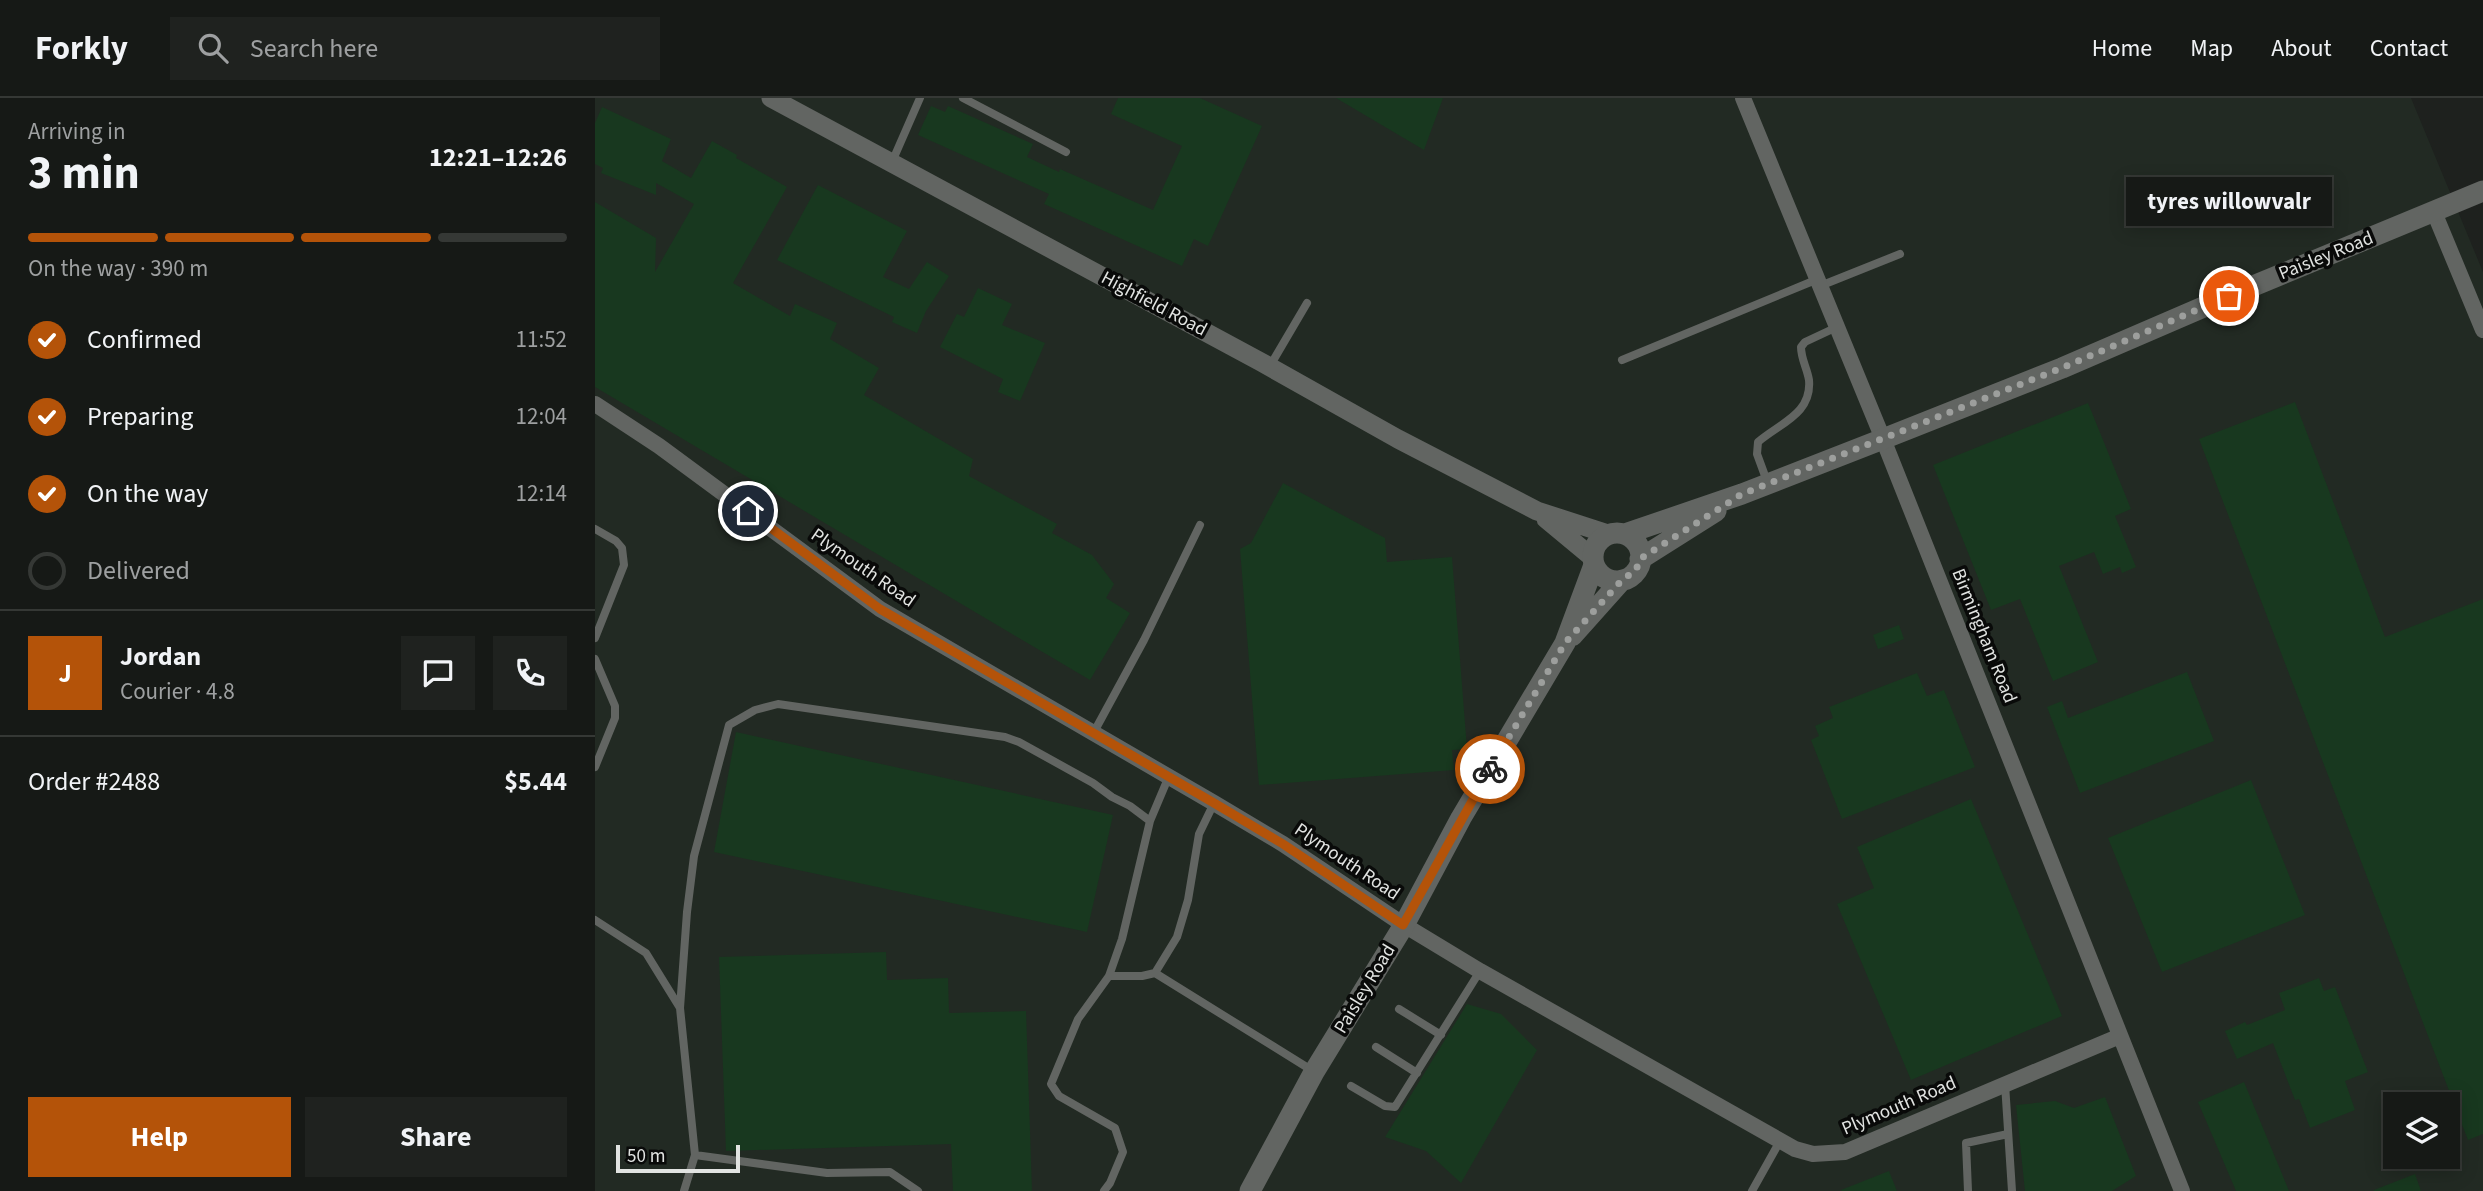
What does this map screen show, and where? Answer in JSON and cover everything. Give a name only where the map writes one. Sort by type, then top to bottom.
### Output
[{"type":"main road","name":"Paisley Road","points":[[1616,534],[1742,494],[1883,439],[2062,368],[2483,191]]},
{"type":"main road","name":"Paisley Road","points":[[1640,559],[1742,494]]},
{"type":"main road","points":[[1616,534],[1637,544],[1640,559],[1636,570],[1622,580],[1615,581],[1602,576],[1594,562],[1597,544],[1616,534]]},
{"type":"main road","name":"Paisley Road","points":[[1249,1191],[1314,1072],[1403,925],[1461,818],[1565,643],[1594,562]]},
{"type":"main road","name":"Paisley Road","points":[[1565,643],[1622,580]]},
{"type":"street","name":"Highfield Road","points":[[771,98],[1270,366],[1398,439],[1537,511],[1616,534]]},
{"type":"street","name":"Birmingham Road","points":[[1743,98],[1883,439],[2182,1191]]},
{"type":"street","points":[[2434,212],[2483,330]]},
{"type":"street","name":"Plymouth Road","points":[[595,404],[659,446],[880,609],[1283,844],[1403,925],[1795,1149],[1813,1154],[1845,1152],[2120,1037]]},
{"type":"street","name":"Highfield Road","points":[[1537,511],[1594,562]]},
{"type":"lane","points":[[892,162],[921,98]]},
{"type":"lane","points":[[963,98],[1066,152]]},
{"type":"lane","points":[[1622,360],[1900,254]]},
{"type":"lane","points":[[1270,366],[1307,303]]},
{"type":"lane","points":[[1768,484],[1757,454],[1758,442],[1799,412],[1806,403],[1809,392],[1808,376],[1801,358],[1801,346],[1837,327]]},
{"type":"lane","points":[[1094,732],[1144,640],[1200,525]]},
{"type":"lane","points":[[595,528],[616,541],[624,557],[624,565],[595,638]]},
{"type":"lane","points":[[595,659],[615,706],[615,718],[595,767]]},
{"type":"lane","points":[[684,1191],[695,1155],[680,1008],[687,912],[694,856],[729,725],[755,710],[778,704],[1005,737],[1019,741],[1093,783],[1150,821]]},
{"type":"lane","points":[[1104,1191],[1110,1184],[1123,1152],[1115,1128],[1059,1096],[1051,1084],[1078,1018],[1109,976],[1122,939],[1150,821],[1169,776]]},
{"type":"lane","points":[[1155,973],[1177,937],[1188,900],[1199,834],[1214,803]]},
{"type":"lane","points":[[595,920],[646,953],[680,1008]]},
{"type":"lane","points":[[1350,1086],[1385,1106],[1395,1107],[1481,971]]},
{"type":"lane","points":[[1109,976],[1142,976],[1155,973],[1314,1072]]},
{"type":"lane","points":[[1399,1009],[1441,1035]]},
{"type":"lane","points":[[1376,1048],[1417,1073]]},
{"type":"lane","points":[[2005,1084],[2012,1191]]},
{"type":"lane","points":[[1968,1191],[1966,1143],[2008,1134]]},
{"type":"lane","points":[[1752,1191],[1780,1141]]},
{"type":"lane","points":[[695,1155],[827,1173],[890,1172],[918,1191]]},
{"type":"shaded area","points":[[595,98],[2411,98],[2483,272],[2483,1191],[595,1191]]},
{"type":"building","points":[[1118,98],[1200,98],[1262,126],[1208,246],[1194,239],[1182,266],[1044,204],[1049,194],[918,135],[931,106],[945,112],[948,106],[1033,144],[1027,157],[1153,210],[1182,146],[1111,114]]},
{"type":"building","points":[[1336,98],[1443,98],[1424,150]]},
{"type":"building","points":[[602,107],[671,139],[662,161],[691,178],[712,141],[787,187],[733,283],[790,316],[795,304],[837,323],[830,339],[879,368],[864,395],[973,459],[969,476],[1057,524],[1052,533],[1092,555],[1114,584],[1106,598],[1130,613],[1090,680],[595,387],[595,202],[656,238],[655,272],[694,204],[656,183],[656,195],[601,173],[603,168],[595,164],[595,123]]},
{"type":"building","points":[[818,185],[907,231],[883,277],[909,289],[927,262],[949,276],[926,311],[917,333],[892,322],[894,317],[777,260]]},
{"type":"building","points":[[978,288],[1012,304],[1002,325],[1045,343],[1020,401],[998,392],[1003,379],[940,347],[957,314],[964,317]]},
{"type":"building","points":[[2295,402],[2385,637],[2483,599],[2483,1134],[2468,1140],[2460,1119],[2460,1092],[2450,1092],[2199,439]]},
{"type":"building","points":[[2088,403],[2131,509],[2115,516],[2136,567],[2122,573],[2120,567],[2103,574],[2094,552],[2059,566],[2098,662],[2053,681],[2020,599],[1991,610],[1933,465]]},
{"type":"building","points":[[1283,483],[1385,538],[1387,562],[1452,557],[1467,749],[1452,750],[1454,770],[1259,785],[1240,549],[1251,543]]},
{"type":"building","points":[[1899,625],[1904,639],[1878,649],[1873,635]]},
{"type":"building","points":[[2187,672],[2214,741],[2080,793],[2047,707],[2062,701],[2068,718]]},
{"type":"building","points":[[1917,673],[1927,696],[1944,690],[1975,767],[1842,819],[1811,740],[1819,736],[1815,726],[1833,718],[1829,707]]},
{"type":"building","points":[[736,732],[1113,815],[1087,932],[714,852]]},
{"type":"building","points":[[2251,780],[2305,915],[2162,972],[2108,838]]},
{"type":"building","points":[[1971,799],[2062,1016],[1911,1080],[1837,904],[1874,888],[1857,847]]},
{"type":"building","points":[[886,952],[887,980],[948,978],[949,1013],[1026,1011],[1032,1191],[953,1191],[951,1144],[726,1151],[719,957]]},
{"type":"building","points":[[2319,978],[2324,991],[2335,987],[2368,1072],[2345,1081],[2355,1110],[2310,1128],[2299,1099],[2295,1100],[2273,1043],[2237,1059],[2225,1031],[2285,1010],[2279,993]]},
{"type":"building","points":[[1467,1004],[1501,1014],[1537,1050],[1461,1183],[1426,1151],[1385,1137]]},
{"type":"building","points":[[2244,1082],[2289,1191],[2236,1191],[2198,1102]]},
{"type":"building","points":[[2105,1097],[2136,1176],[2112,1191],[2025,1191],[2016,1105],[2055,1101],[2074,1108]]},
{"type":"building","points":[[1889,1171],[1897,1191],[1841,1190]]},
{"type":"building","points":[[2415,1174],[2421,1191],[2374,1191],[2374,1190]]},
{"type":"way so far","points":[[1490,769],[1565,643],[1622,580],[1632,575],[1640,559],[1742,494],[2062,368],[2229,296]]},
{"type":"place","name":"tyres willowvalr","points":[[2229,296]]},
{"type":"route","points":[[748,511],[880,609],[986,668],[1283,844],[1403,925],[1490,769]]}]
